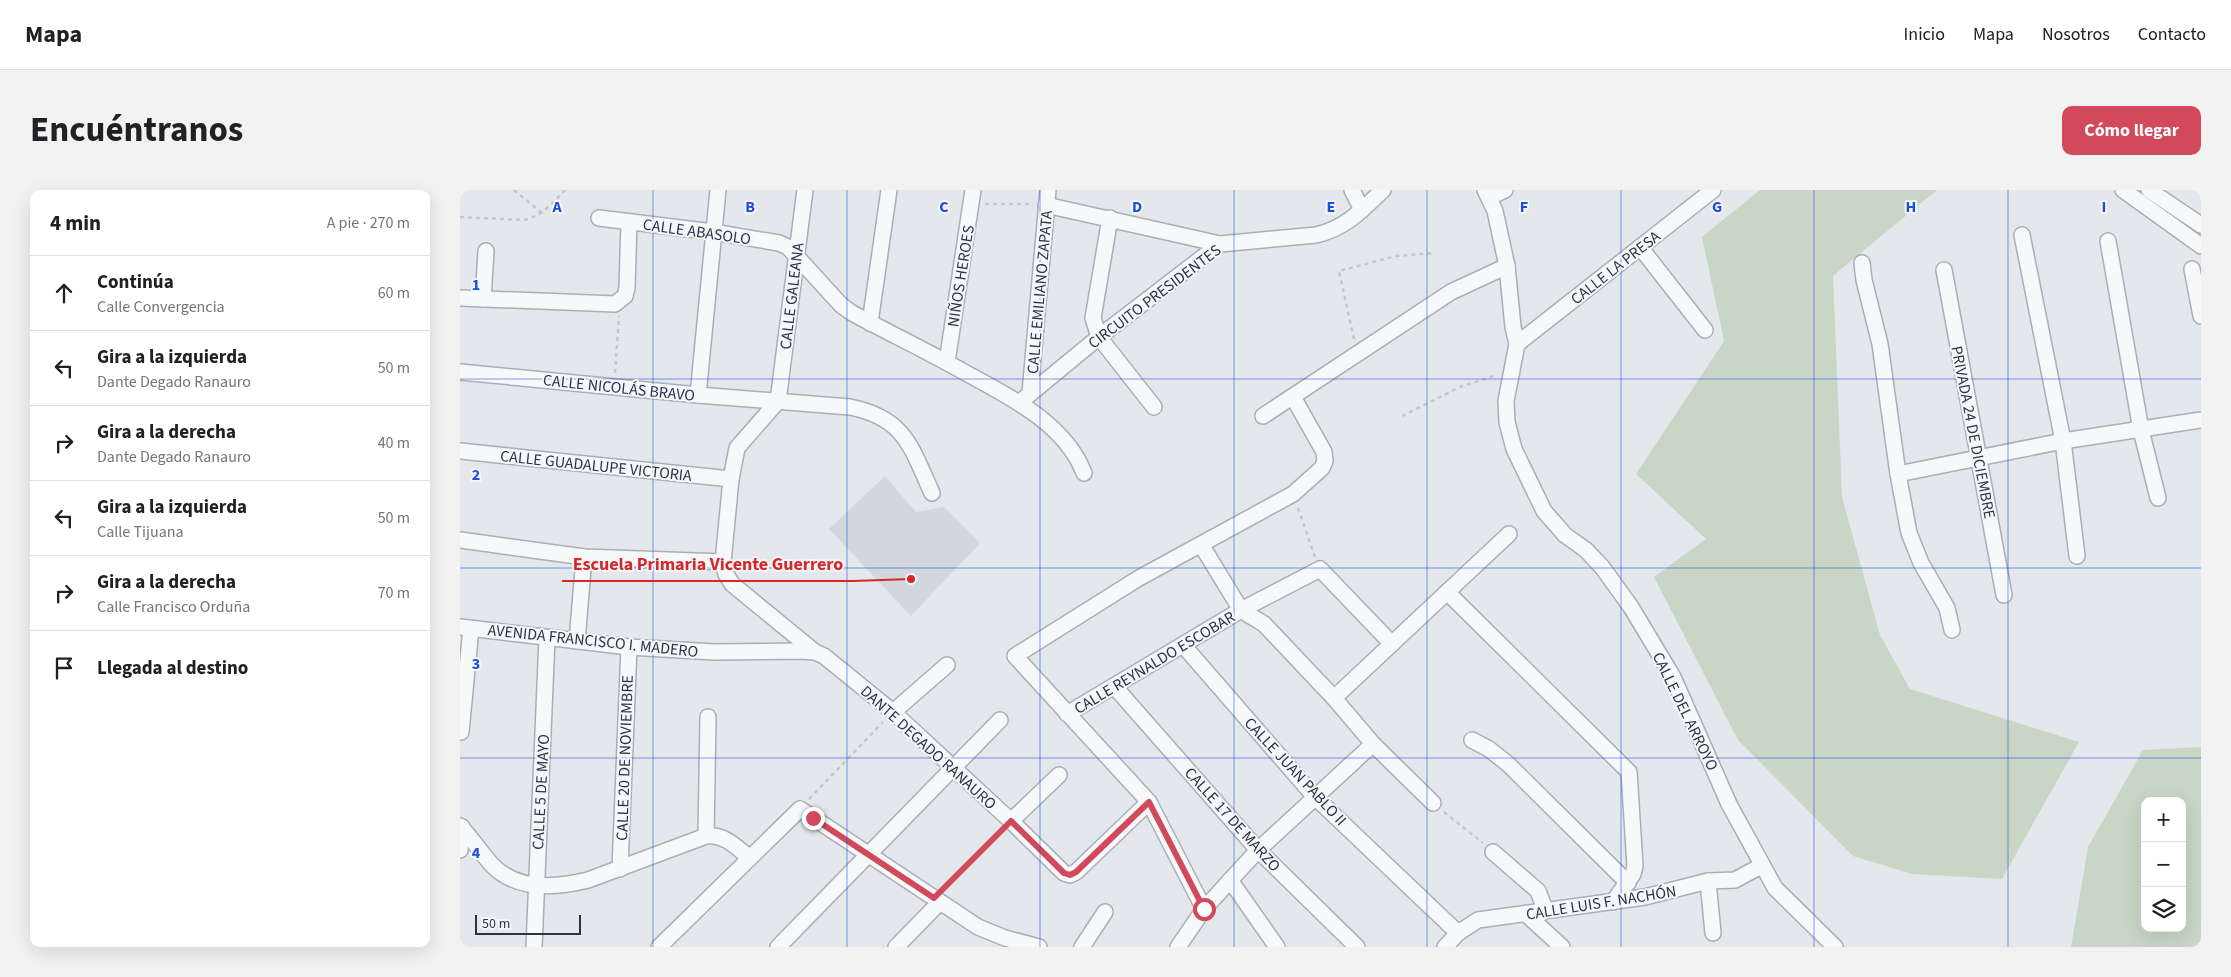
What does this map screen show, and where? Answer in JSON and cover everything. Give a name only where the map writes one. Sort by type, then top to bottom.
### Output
[{"type":"street","points":[[698,395],[718,190]]},
{"type":"street","name":"CALLE GALEANA","points":[[778,401],[805,190]]},
{"type":"street","points":[[870,322],[889,190]]},
{"type":"street","points":[[1352,190],[1362,210]]},
{"type":"street","name":"CIRCUITO PRESIDENTES","points":[[1025,398],[1099,337],[1220,244],[1316,235],[1341,227],[1383,190]]},
{"type":"street","points":[[1488,194],[1505,190]]},
{"type":"street","name":"CALLE LA PRESA","points":[[1517,344],[1714,190]]},
{"type":"street","points":[[2123,190],[2201,246]]},
{"type":"street","points":[[2149,190],[2199,220]]},
{"type":"street","name":"CALLE DEL ARROYO","points":[[1488,194],[1495,211],[1507,266],[1513,327],[1517,344],[1506,401],[1507,422],[1514,449],[1544,512],[1565,535],[1586,550],[1602,567],[1631,607],[1673,677],[1729,804],[1761,866],[1775,888],[1835,947]]},
{"type":"street","name":"NIÑOS HEROES","points":[[947,362],[972,197]]},
{"type":"street","points":[[1047,197],[1110,218],[1220,244]]},
{"type":"street","name":"CALLE EMILIANO ZAPATA","points":[[1025,398],[1047,197]]},
{"type":"street","points":[[599,218],[629,222]]},
{"type":"street","points":[[1110,218],[1092,318],[1099,337],[1154,407]]},
{"type":"street","name":"CALLE ABASOLO","points":[[621,301],[625,296],[627,288],[629,222],[713,232],[788,246],[841,305],[947,362],[1025,398],[1077,458],[1084,473]]},
{"type":"street","points":[[2022,236],[2063,441],[2077,556]]},
{"type":"street","points":[[2108,241],[2141,430],[2158,498]]},
{"type":"street","points":[[1640,247],[1705,330]]},
{"type":"street","points":[[483,299],[486,251]]},
{"type":"street","points":[[1862,263],[1864,280],[1880,344],[1898,474],[1909,533],[1921,563],[1947,608],[1952,630]]},
{"type":"street","points":[[1263,416],[1451,292],[1507,266]]},
{"type":"street","points":[[2192,269],[2201,316]]},
{"type":"street","name":"PRIVADA 24 DE DICIEMBRE","points":[[1944,270],[2004,595]]},
{"type":"street","points":[[460,298],[608,305],[621,301]]},
{"type":"street","name":"CALLE NICOLÁS BRAVO","points":[[460,372],[698,395],[850,407],[869,411],[886,420],[901,432],[910,446],[932,493]]},
{"type":"street","points":[[1204,909],[1149,802],[1015,656],[1139,578],[1202,546],[1293,494],[1322,468],[1325,461],[1324,452],[1292,397]]},
{"type":"street","points":[[460,540],[584,557],[723,562],[731,479],[737,448],[778,401]]},
{"type":"street","points":[[1898,474],[1979,456],[2063,441],[2201,420]]},
{"type":"street","name":"CALLE GUADALUPE VICTORIA","points":[[460,451],[731,479]]},
{"type":"street","points":[[1334,698],[1509,534]]},
{"type":"street","points":[[1202,546],[1241,610],[1264,624],[1334,698],[1373,744],[1434,803]]},
{"type":"street","points":[[577,641],[584,557]]},
{"type":"street","name":"DANTE DEGADO RANAURO","points":[[723,562],[726,574],[732,584],[815,652],[833,662],[893,712],[1011,821],[1064,873],[1070,875],[1076,872],[1149,802]]},
{"type":"street","points":[[1320,569],[1392,644]]},
{"type":"street","name":"CALLE REYNALDO ESCOBAR","points":[[1068,714],[1241,610],[1320,569]]},
{"type":"street","points":[[1447,592],[1629,772],[1635,866],[1628,882],[1613,902]]},
{"type":"street","points":[[462,732],[465,628]]},
{"type":"street","name":"AVENIDA FRANCISCO I. MADERO","points":[[465,628],[629,647],[714,652],[815,652]]},
{"type":"street","name":"CALLE 5 DE MAYO","points":[[534,947],[548,638]]},
{"type":"street","name":"CALLE JUAN PABLO II","points":[[1183,645],[1315,797],[1458,933]]},
{"type":"street","name":"CALLE 20 DE NOVIEMBRE","points":[[620,869],[629,647]]},
{"type":"street","points":[[893,712],[947,665]]},
{"type":"street","name":"CALLE 17 DE MARZO","points":[[1114,686],[1258,850],[1357,947]]},
{"type":"street","points":[[706,836],[708,717]]},
{"type":"street","points":[[778,947],[1000,720]]},
{"type":"street","points":[[1472,740],[1489,749],[1508,764],[1628,882]]},
{"type":"street","points":[[1178,947],[1204,909],[1258,850],[1373,744]]},
{"type":"street","points":[[1011,821],[1059,775]]},
{"type":"street","points":[[660,947],[800,809],[1001,942],[1039,947]]},
{"type":"street","points":[[461,827],[493,866],[505,875],[518,881],[536,885],[567,886],[620,869],[706,836],[716,835],[725,839],[750,858]]},
{"type":"street","points":[[460,850],[461,827]]},
{"type":"street","points":[[1493,852],[1538,891],[1543,904],[1542,913]]},
{"type":"street","name":"CALLE LUIS F. NACHÓN","points":[[1445,947],[1458,933],[1478,920],[1645,898],[1708,881],[1735,880],[1761,866]]},
{"type":"street","points":[[1230,880],[1277,947]]},
{"type":"street","points":[[1708,881],[1713,933]]},
{"type":"street","points":[[896,947],[937,900]]},
{"type":"street","points":[[1082,947],[1105,912]]},
{"type":"street","points":[[1526,914],[1562,947]]},
{"type":"path","points":[[514,190],[542,213]]},
{"type":"path","points":[[460,218],[523,220],[542,213],[565,190]]},
{"type":"path","points":[[972,197],[1047,197]]},
{"type":"path","points":[[1357,355],[1339,271],[1396,256],[1433,253]]},
{"type":"path","points":[[613,387],[621,301]]},
{"type":"path","points":[[1402,416],[1460,387],[1512,370]]},
{"type":"path","points":[[1293,494],[1320,569]]},
{"type":"path","points":[[800,809],[893,712]]},
{"type":"path","points":[[1434,803],[1493,852]]},
{"type":"path","points":[[937,900],[1011,821]]},
{"type":"shaded area","points":[[885,476],[916,512],[944,507],[980,543],[911,616],[829,529]]},
{"type":"green space","points":[[1760,190],[1937,190],[1833,276],[1842,497],[1880,635],[1910,689],[2079,742],[2002,879],[1912,874],[1853,856],[1738,740],[1654,577],[1706,539],[1636,474],[1724,341],[1702,237]]},
{"type":"green space","points":[[2201,747],[2201,947],[2071,947],[2088,847],[2143,750]]},
{"type":"place","name":"Escuela Primaria Vicente Guerrero","points":[[911,579]]},
{"type":"route","points":[[813,818],[934,898],[1011,821],[1064,873],[1070,875],[1076,872],[1149,802],[1204,909]]}]
